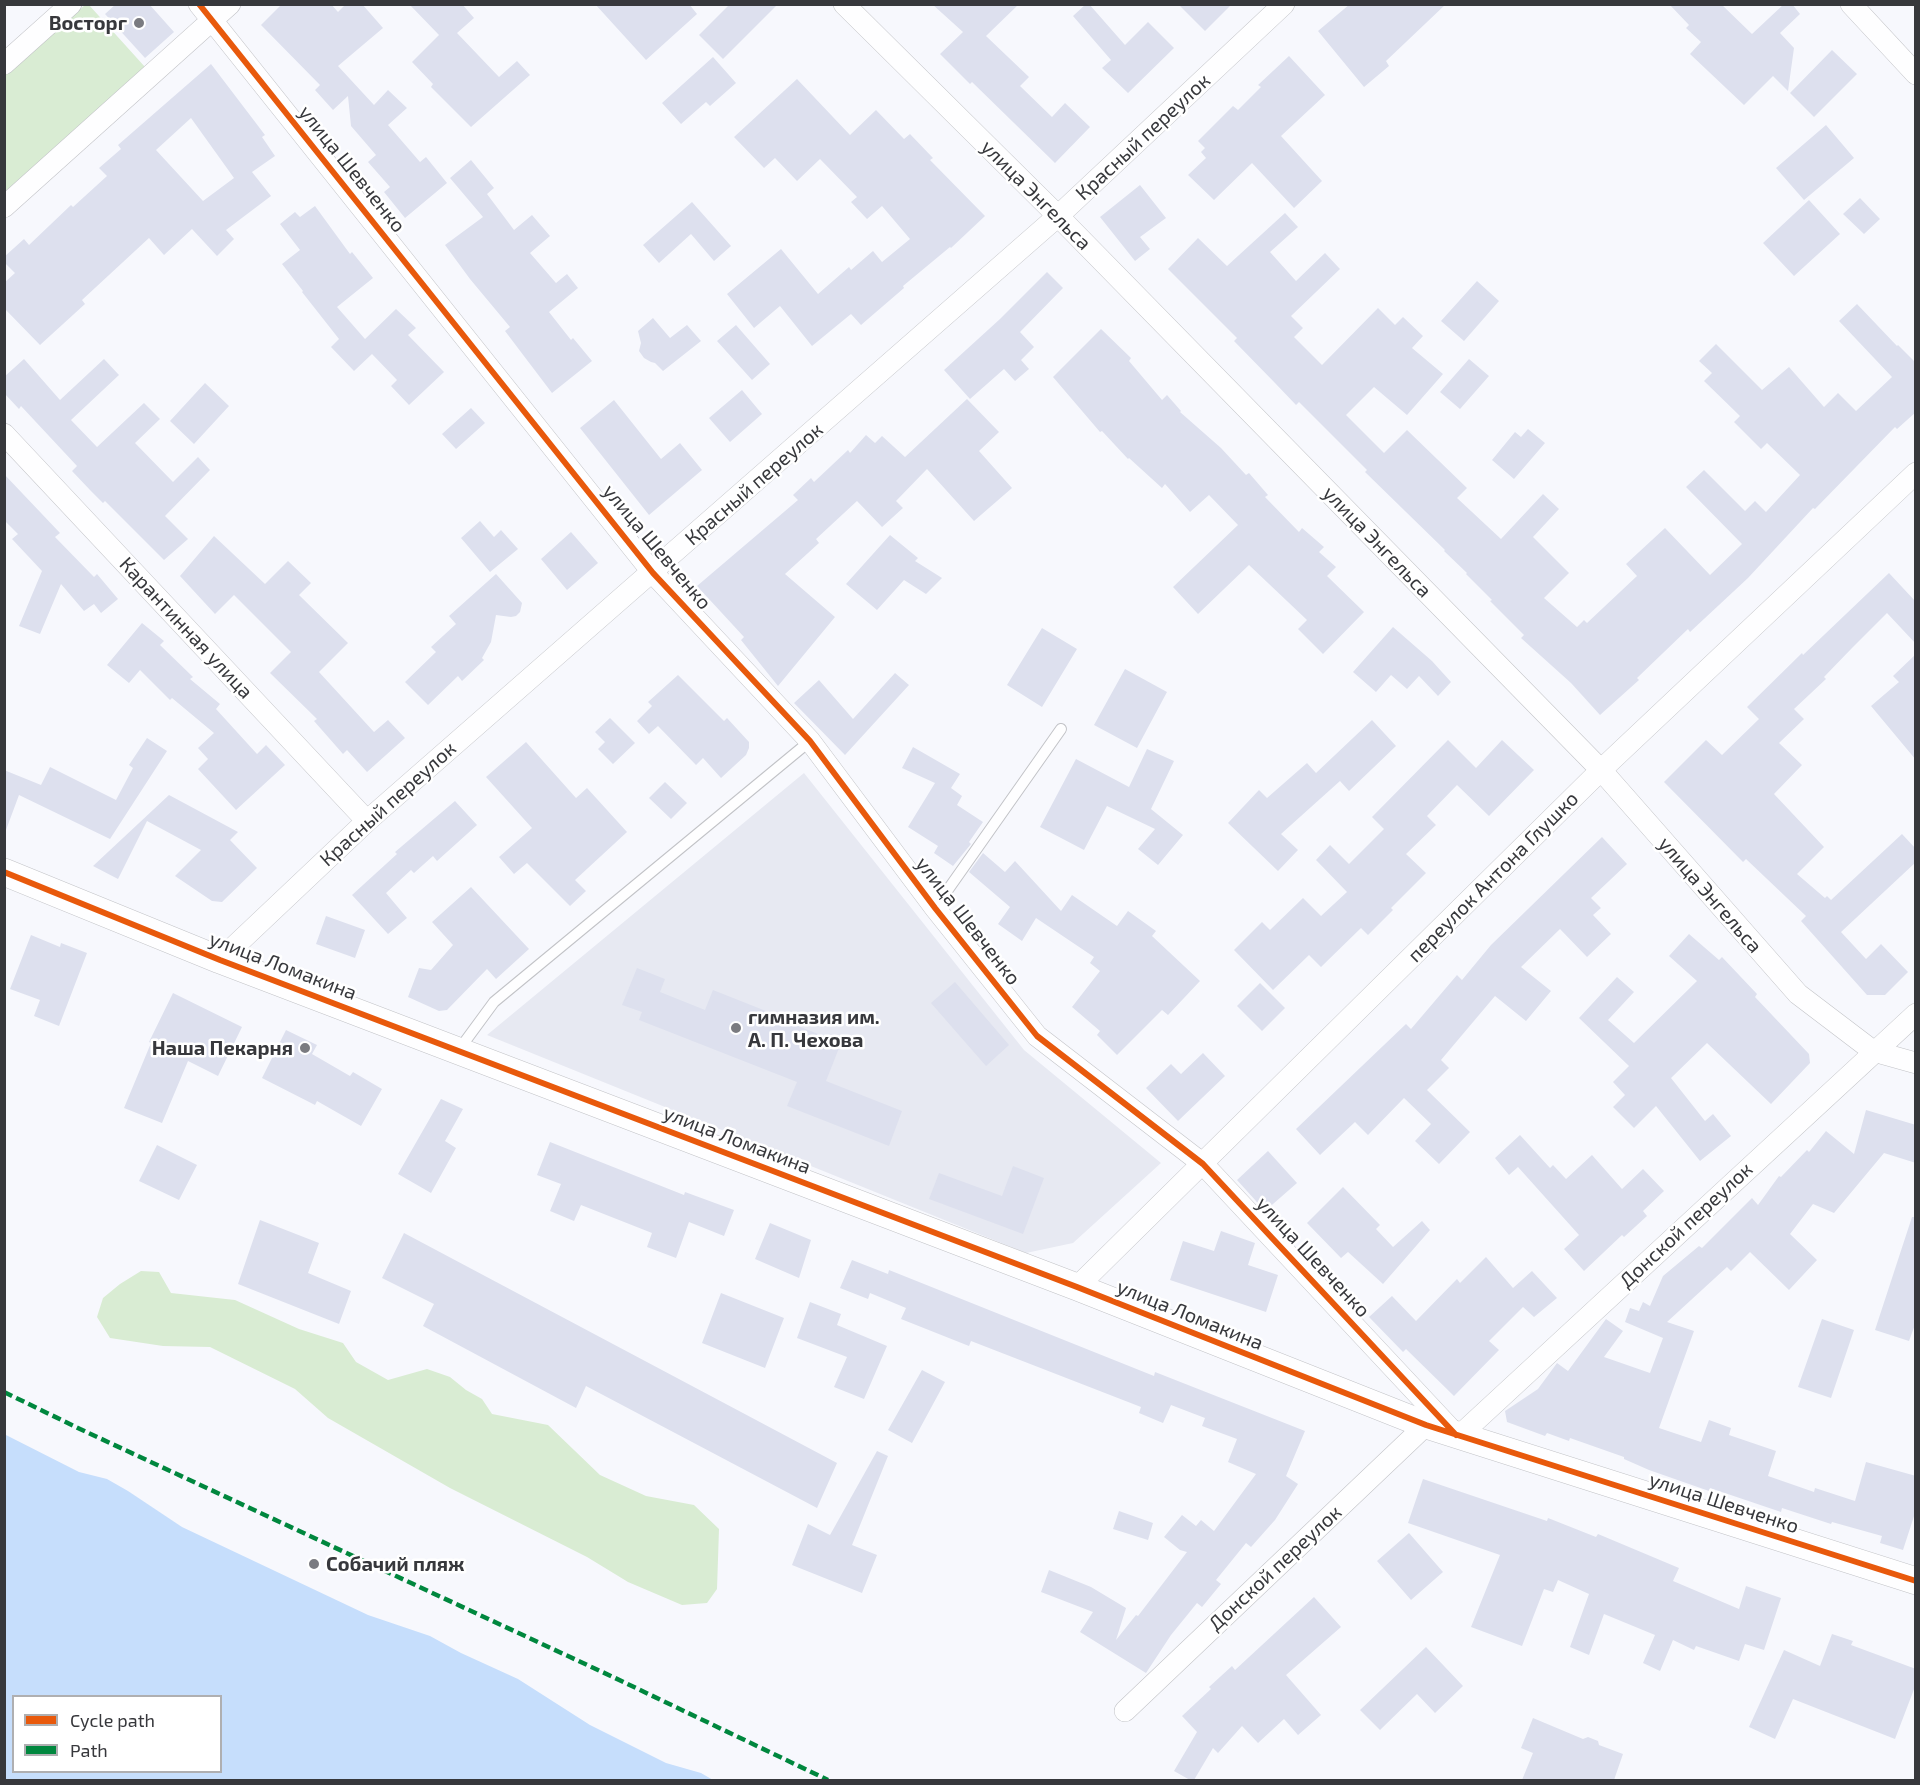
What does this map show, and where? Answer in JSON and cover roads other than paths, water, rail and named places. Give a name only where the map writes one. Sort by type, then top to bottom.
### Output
[{"type":"street","points":[[4,63],[71,4]]},
{"type":"street","points":[[4,207],[206,13],[230,4]]},
{"type":"street","name":"улица Энгельса","points":[[844,4],[1058,216],[1601,770],[1798,994],[1874,1051],[1916,1063]]},
{"type":"street","name":"Красный переулок","points":[[220,960],[367,821],[653,573],[1058,216],[1284,4]]},
{"type":"street","points":[[1851,4],[1916,74]]},
{"type":"street","name":"улица Шевченко","points":[[206,13],[653,573],[810,741],[935,908],[1037,1036],[1203,1164],[1458,1437],[1916,1581]]},
{"type":"street","name":"Карантинная улица","points":[[4,434],[367,821]]},
{"type":"street","name":"переулок Антона Глушко","points":[[1077,1287],[1601,770],[1916,473]]},
{"type":"street","name":"улица Ломакина","points":[[4,872],[220,960],[1077,1287],[1458,1437]]},
{"type":"street","name":"Донской переулок","points":[[1458,1437],[1916,1014]]},
{"type":"street","name":"Донской переулок","points":[[1125,1711],[1426,1425]]},
{"type":"lane","points":[[935,908],[1061,729]]},
{"type":"lane","points":[[458,1051],[494,1002],[810,741]]},
{"type":"water","points":[[4,1434],[79,1472],[107,1479],[182,1527],[368,1615],[430,1636],[518,1679],[590,1725],[666,1763],[701,1773],[713,1780],[5,1780]]},
{"type":"place","name":"Восторг","points":[[139,23]]},
{"type":"place","name":"гимназия им. А. П. Чехова","points":[[736,1028]]},
{"type":"place","name":"Наша Пекарня","points":[[305,1048]]},
{"type":"place","name":"Собачий пляж","points":[[314,1564]]}]
